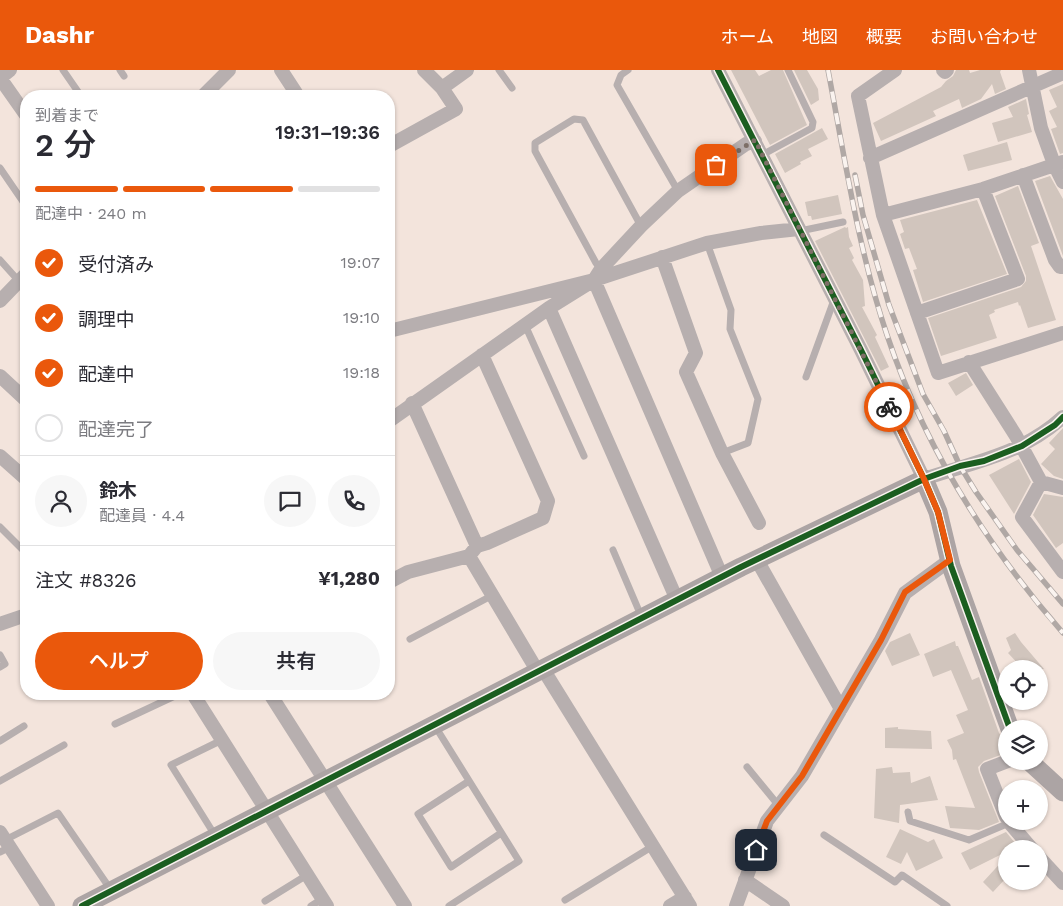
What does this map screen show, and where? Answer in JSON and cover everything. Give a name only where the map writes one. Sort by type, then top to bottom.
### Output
[{"type":"street","points":[[10,70],[0,78],[20,106]]},
{"type":"street","points":[[209,90],[229,70]]},
{"type":"street","points":[[281,70],[294,90]]},
{"type":"street","points":[[395,143],[456,109],[442,88],[424,70]]},
{"type":"street","points":[[442,88],[467,70]]},
{"type":"street","points":[[718,70],[755,140],[924,479],[938,512],[950,560],[1007,720]]},
{"type":"street","points":[[895,70],[858,96],[883,215],[938,373],[1063,334]]},
{"type":"street","points":[[943,70],[945,72],[947,70]]},
{"type":"street","points":[[1029,70],[1042,128],[1059,163],[1063,182]]},
{"type":"street","points":[[870,158],[1063,73]]},
{"type":"street","points":[[395,416],[598,274],[641,226],[678,191],[755,140]]},
{"type":"street","points":[[883,215],[982,189],[1059,163]]},
{"type":"street","points":[[1023,175],[1055,260],[1060,267],[1063,267]]},
{"type":"street","points":[[917,313],[1018,279],[982,189]]},
{"type":"street","points":[[395,329],[707,243],[761,233],[800,230]]},
{"type":"street","points":[[662,257],[696,353],[686,372],[722,453],[759,523]]},
{"type":"street","points":[[598,274],[722,577]]},
{"type":"street","points":[[0,300],[20,285]]},
{"type":"street","points":[[549,308],[677,600]]},
{"type":"street","points":[[395,579],[408,572],[473,551],[544,518],[548,501],[482,355]]},
{"type":"street","points":[[969,362],[1022,446],[1041,482],[1063,488]]},
{"type":"street","points":[[0,376],[20,394]]},
{"type":"street","points":[[412,403],[493,595],[688,901],[670,906]]},
{"type":"street","points":[[82,906],[722,577],[924,479],[960,466],[984,461],[1022,446],[1055,425],[1063,417]]},
{"type":"street","points":[[0,456],[20,474]]},
{"type":"street","points":[[1041,482],[1022,517],[1063,572]]},
{"type":"street","points":[[757,560],[841,709]]},
{"type":"street","points":[[736,906],[767,821],[802,776],[881,640],[905,592],[950,560]]},
{"type":"street","points":[[0,624],[20,616]]},
{"type":"street","points":[[197,700],[307,874],[320,904]]},
{"type":"street","points":[[275,700],[405,906]]},
{"type":"street","points":[[998,765],[987,770],[998,797]]},
{"type":"street","points":[[1038,770],[1063,792]]},
{"type":"street","points":[[1016,830],[1024,840]]},
{"type":"street","points":[[4,843],[48,906]]},
{"type":"street","points":[[1048,866],[1063,883]]},
{"type":"street","points":[[745,880],[783,906]]},
{"type":"lane","points":[[63,70],[77,90]]},
{"type":"lane","points":[[499,70],[512,88]]},
{"type":"lane","points":[[628,70],[620,75],[617,85],[678,191]]},
{"type":"lane","points":[[762,155],[812,128],[812,122],[788,70]]},
{"type":"lane","points":[[598,274],[596,263],[535,151],[535,143],[574,119],[583,120],[641,226]]},
{"type":"lane","points":[[0,168],[20,197]]},
{"type":"lane","points":[[800,230],[843,222]]},
{"type":"lane","points":[[707,243],[731,310],[730,329],[758,398],[748,443],[722,453]]},
{"type":"lane","points":[[0,260],[20,278]]},
{"type":"lane","points":[[806,378],[835,299]]},
{"type":"lane","points":[[525,325],[584,456]]},
{"type":"lane","points":[[0,527],[20,547]]},
{"type":"lane","points":[[613,550],[642,618]]},
{"type":"lane","points":[[410,639],[493,595]]},
{"type":"lane","points":[[0,655],[6,664],[0,667]]},
{"type":"lane","points":[[115,724],[165,700]]},
{"type":"lane","points":[[434,725],[519,861],[449,906]]},
{"type":"lane","points":[[0,741],[24,726]]},
{"type":"lane","points":[[217,838],[171,765],[222,740]]},
{"type":"lane","points":[[0,782],[64,745]]},
{"type":"lane","points":[[747,767],[779,806]]},
{"type":"lane","points":[[469,781],[418,814],[451,867],[501,833]]},
{"type":"lane","points":[[908,812],[910,821],[969,840],[998,826]]},
{"type":"lane","points":[[4,843],[58,813],[112,891]]},
{"type":"lane","points":[[824,835],[895,882],[902,874],[947,906]]},
{"type":"lane","points":[[566,900],[653,846]]},
{"type":"lane","points":[[265,901],[307,874]]},
{"type":"building","points":[[731,70],[755,70],[759,76],[771,70],[783,70],[807,125],[770,145]]},
{"type":"building","points":[[794,70],[807,70],[818,89],[819,100],[811,105]]},
{"type":"building","points":[[956,70],[969,70],[970,73],[980,70],[1001,70],[1006,89],[995,94],[992,84],[981,99],[962,108],[959,99],[933,111],[936,116],[881,141],[873,123],[941,87],[953,76]]},
{"type":"building","points":[[1063,84],[1063,153],[1060,154],[1051,129],[1057,127],[1049,111],[1057,107],[1049,90]]},
{"type":"building","points":[[1026,99],[1029,114],[1027,115],[1032,132],[998,142],[992,123],[1013,117],[1008,107]]},
{"type":"building","points":[[822,128],[828,139],[808,149],[812,156],[785,173],[775,154]]},
{"type":"building","points":[[1007,142],[1012,160],[968,171],[963,155]]},
{"type":"building","points":[[1050,176],[1063,199],[1063,256],[1035,181]]},
{"type":"building","points":[[1018,186],[1039,243],[1031,246],[1056,320],[1028,328],[1018,302],[994,310],[995,312],[989,315],[997,338],[941,356],[928,318],[1021,287],[1026,281],[1026,276],[995,196]]},
{"type":"building","points":[[838,195],[842,214],[812,220],[811,216],[808,216],[805,202]]},
{"type":"building","points":[[977,200],[1007,274],[923,302],[913,270],[917,269],[909,248],[905,249],[900,234],[904,232],[900,220]]},
{"type":"building","points":[[848,227],[849,237],[853,246],[849,248],[854,258],[852,260],[863,280],[865,306],[862,307],[877,335],[875,337],[889,367],[881,371],[815,241]]},
{"type":"building","points":[[966,373],[973,385],[956,396],[948,383]]},
{"type":"building","points":[[1063,428],[1063,479],[1054,476],[1041,464],[1055,449],[1049,443]]},
{"type":"building","points":[[1019,459],[1031,482],[1014,514],[989,475]]},
{"type":"building","points":[[1044,494],[1063,497],[1063,543],[1056,548],[1033,515]]},
{"type":"building","points":[[910,633],[920,655],[892,666],[885,651],[890,642]]},
{"type":"building","points":[[1015,633],[1036,660],[1015,660],[1008,653],[1011,650],[1006,638]]},
{"type":"building","points":[[955,641],[972,680],[979,677],[998,730],[998,756],[984,761],[978,767],[998,822],[979,830],[950,828],[945,806],[975,808],[956,759],[953,760],[952,750],[947,740],[964,733],[956,715],[968,710],[951,670],[933,677],[924,654]]},
{"type":"building","points":[[898,727],[898,729],[931,731],[932,749],[885,748],[885,728]]},
{"type":"building","points":[[892,767],[893,773],[910,772],[911,783],[930,776],[938,800],[900,805],[899,823],[874,818],[876,769]]},
{"type":"building","points":[[900,829],[928,842],[934,839],[943,858],[916,871],[907,852],[901,864],[886,857]]},
{"type":"building","points":[[1006,832],[1013,840],[998,840],[998,856],[970,870],[961,853]]},
{"type":"building","points":[[998,866],[998,887],[993,892],[983,882]]},
{"type":"railway","points":[[828,70],[860,237],[877,303],[902,376],[919,416],[960,493],[1009,565],[1063,633]]},
{"type":"railway","points":[[855,175],[863,215],[889,305],[923,394],[944,431],[960,466],[976,492],[1017,550],[1063,604]]},
{"type":"cycle path","points":[[718,70],[861,350],[924,479],[938,512],[951,566],[1007,720]]},
{"type":"cycle path","points":[[82,906],[741,567],[924,479],[960,466],[984,461],[1022,446],[1055,425],[1063,417]]},
{"type":"way so far","points":[[716,165],[755,140],[889,407]]},
{"type":"route","points":[[756,850],[767,821],[802,776],[881,640],[905,592],[950,560],[938,512],[889,407]]}]
